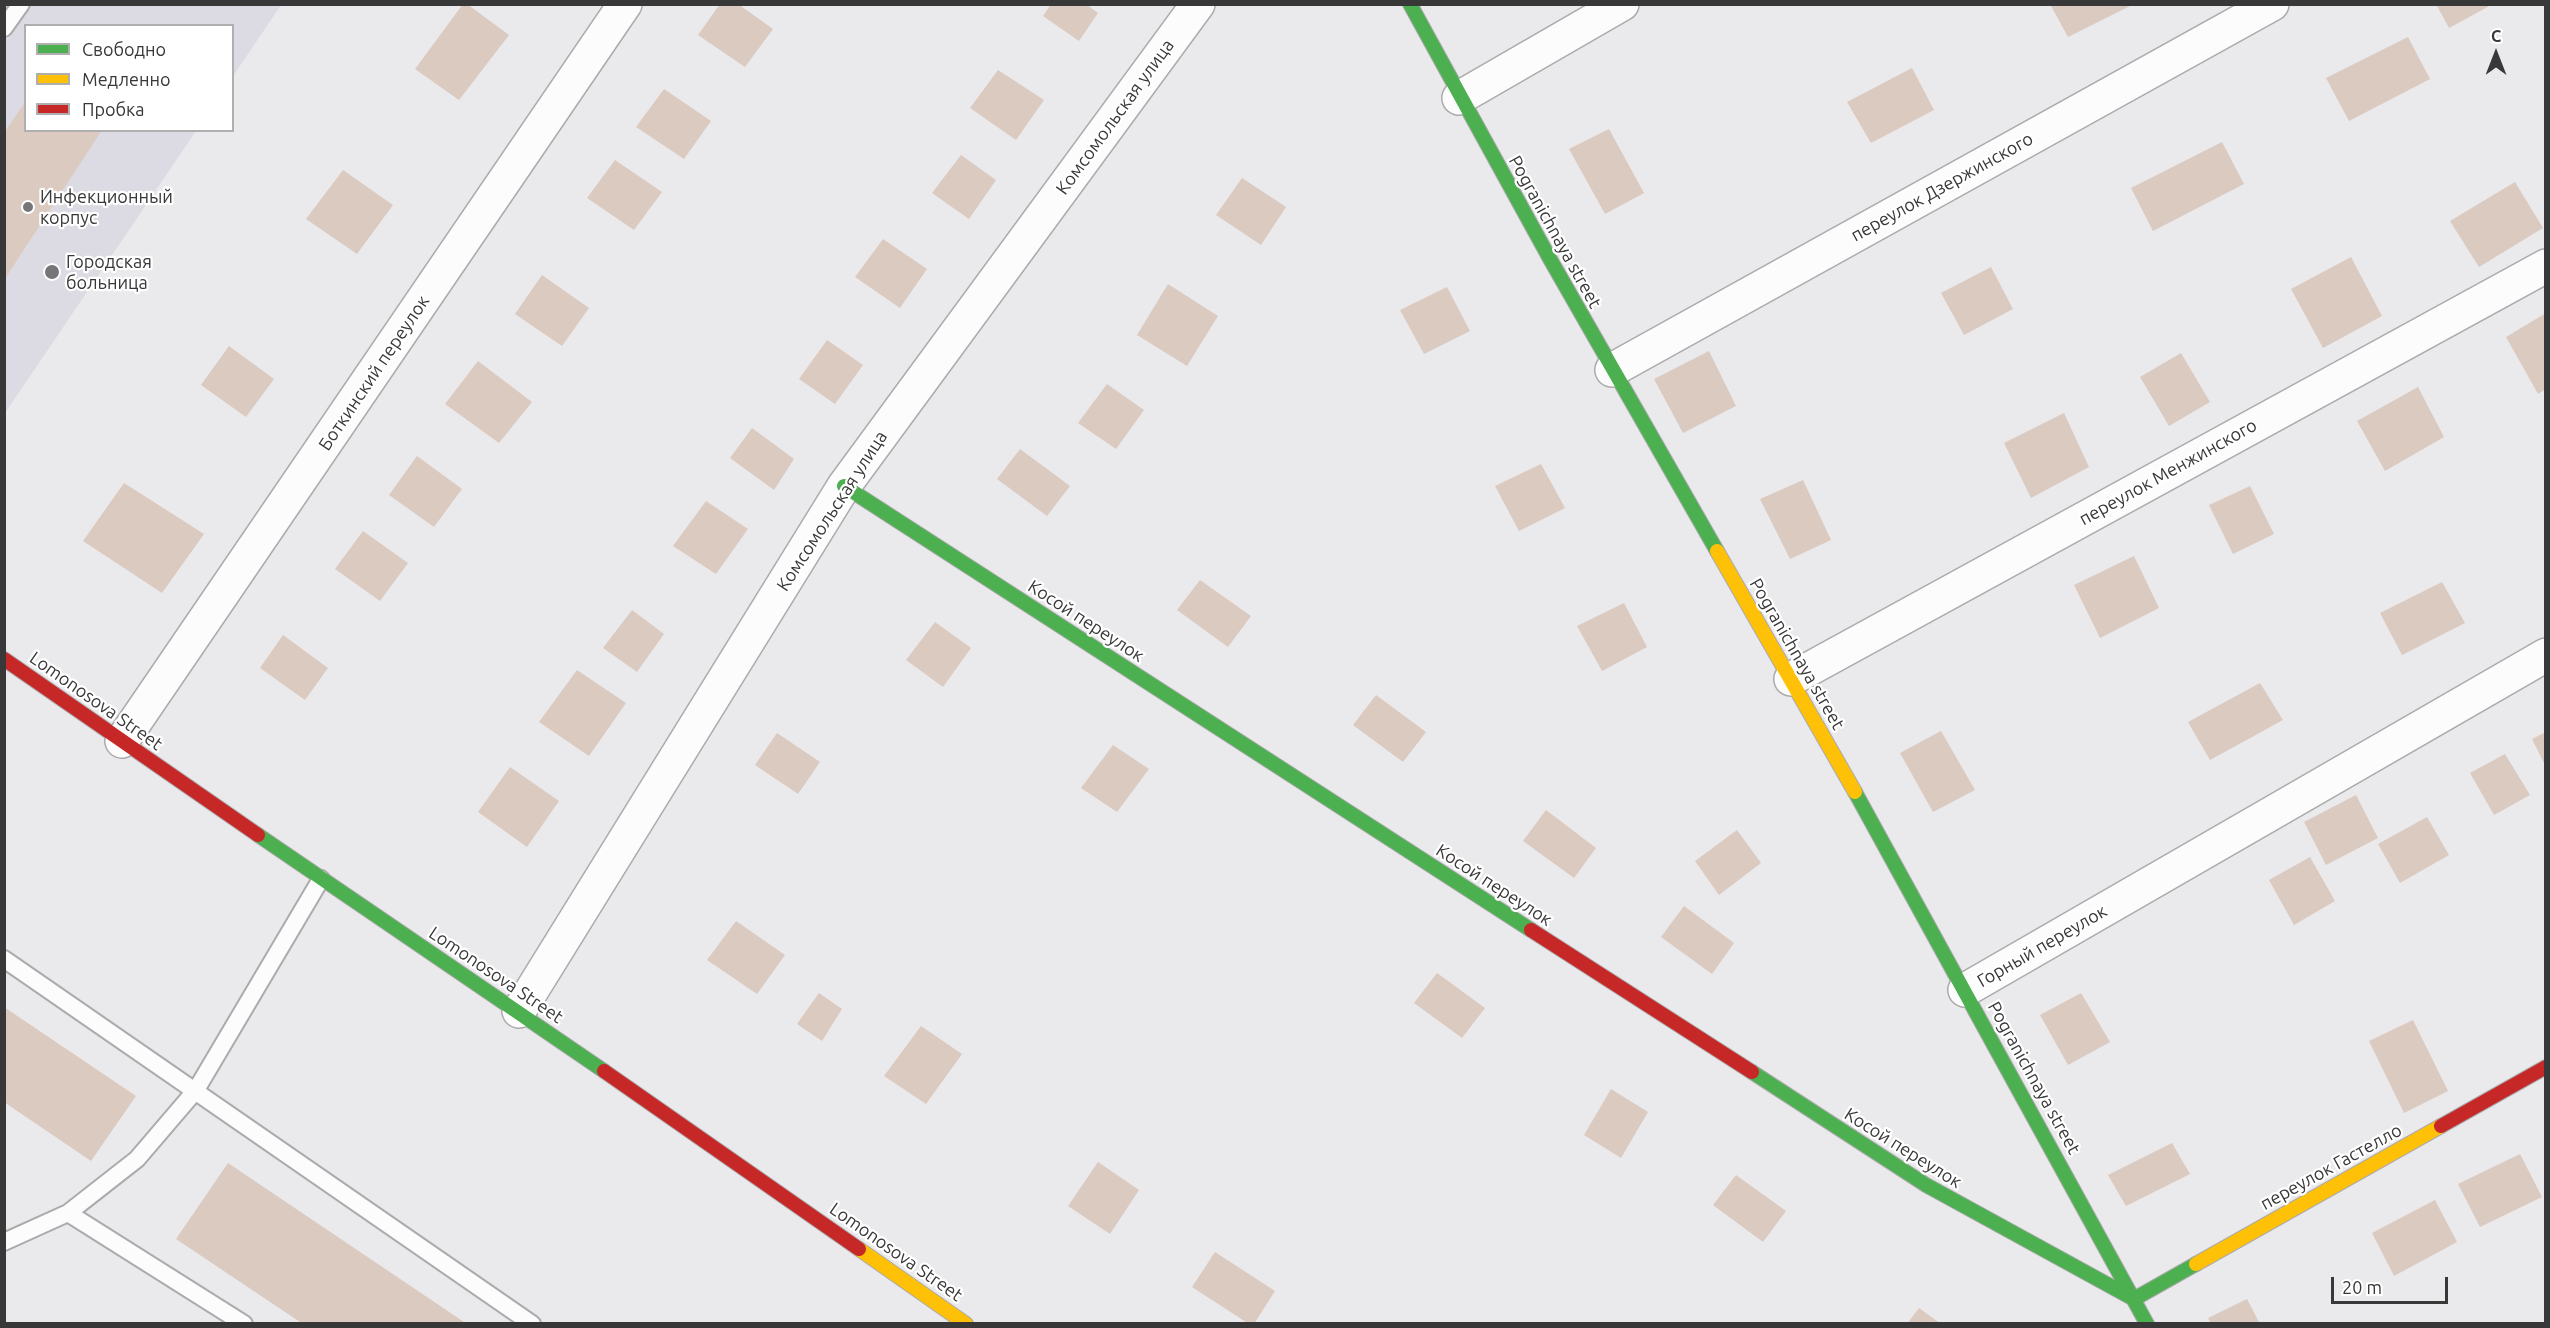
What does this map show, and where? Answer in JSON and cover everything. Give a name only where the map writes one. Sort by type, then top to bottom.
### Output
[{"type":"street","name":"Боткинский переулок","points":[[122,741],[626,4]]},
{"type":"street","name":"Комсомольская улица","points":[[519,1011],[844,486],[1198,4]]},
{"type":"street","name":"Pogranichnaya street","points":[[1410,4],[1459,98],[1612,370],[1791,679],[1965,990],[2147,1323]]},
{"type":"street","points":[[1459,98],[1622,4]]},
{"type":"street","name":"переулок Дзержинского","points":[[1612,370],[2272,4]]},
{"type":"street","name":"переулок Менжинского","points":[[1791,679],[2546,266]]},
{"type":"street","name":"Косой переулок","points":[[844,486],[1926,1185],[2134,1299]]},
{"type":"street","name":"Горный переулок","points":[[1965,990],[2546,654]]},
{"type":"street","name":"Lomonosova Street","points":[[4,659],[321,879],[519,1011],[966,1323]]},
{"type":"street","name":"Горный переулок","points":[[1965,990],[2546,660]]},
{"type":"street","name":"переулок Гастелло","points":[[2134,1299],[2546,1067]]},
{"type":"lane","points":[[4,28],[21,4]]},
{"type":"lane","points":[[4,1242],[68,1213],[137,1159],[196,1090],[321,879]]},
{"type":"lane","points":[[4,959],[532,1323]]},
{"type":"lane","points":[[68,1213],[244,1323]]},
{"type":"shaded area","name":"Городская больница","points":[[5,5],[281,5],[234,75],[234,24],[24,24],[24,132],[195,132],[5,413]]},
{"type":"building","points":[[463,4],[467,4],[509,35],[459,100],[415,69]]},
{"type":"building","points":[[720,4],[738,4],[773,29],[745,67],[698,35]]},
{"type":"building","points":[[1051,4],[1086,4],[1098,13],[1079,41],[1043,16]]},
{"type":"building","points":[[2050,4],[2134,4],[2068,37]]},
{"type":"building","points":[[2436,4],[2493,4],[2449,28]]},
{"type":"building","points":[[2408,37],[2430,79],[2349,121],[2326,78]]},
{"type":"building","points":[[1912,68],[1934,110],[1871,143],[1847,102]]},
{"type":"building","points":[[998,70],[1044,100],[1016,140],[970,108]]},
{"type":"building","points":[[664,89],[711,121],[684,159],[636,127]]},
{"type":"building","name":"Инфекционный корпус","points":[[24,104],[24,132],[101,132],[4,280],[4,133]]},
{"type":"building","points":[[1609,129],[1644,193],[1605,214],[1569,149]]},
{"type":"building","points":[[2222,142],[2244,184],[2153,231],[2131,188]]},
{"type":"building","points":[[961,155],[996,180],[969,219],[932,193]]},
{"type":"building","points":[[615,160],[662,192],[634,230],[587,198]]},
{"type":"building","points":[[343,170],[393,205],[357,254],[306,219]]},
{"type":"building","points":[[1242,178],[1286,207],[1261,245],[1216,215]]},
{"type":"building","points":[[2515,182],[2543,228],[2479,267],[2450,221]]},
{"type":"building","points":[[883,239],[927,269],[900,308],[855,277]]},
{"type":"building","points":[[2351,257],[2382,316],[2323,348],[2291,289]]},
{"type":"building","points":[[1991,267],[2013,309],[1964,335],[1941,293]]},
{"type":"building","points":[[542,275],[589,308],[562,346],[515,314]]},
{"type":"building","points":[[1168,284],[1218,316],[1187,366],[1137,335]]},
{"type":"building","points":[[1447,287],[1470,331],[1424,354],[1400,310]]},
{"type":"building","points":[[2546,313],[2546,389],[2538,394],[2506,337]]},
{"type":"building","points":[[827,340],[863,365],[835,404],[799,379]]},
{"type":"building","points":[[229,346],[274,379],[246,417],[201,385]]},
{"type":"building","points":[[1709,351],[1736,406],[1683,433],[1654,379]]},
{"type":"building","points":[[2181,353],[2210,402],[2169,426],[2140,377]]},
{"type":"building","points":[[478,361],[532,402],[499,443],[445,404]]},
{"type":"building","points":[[1107,384],[1144,410],[1116,449],[1078,423]]},
{"type":"building","points":[[2418,387],[2444,437],[2385,471],[2357,421]]},
{"type":"building","points":[[2064,413],[2089,467],[2031,498],[2004,443]]},
{"type":"building","points":[[752,428],[794,459],[774,490],[730,458]]},
{"type":"building","points":[[1020,449],[1070,486],[1047,516],[997,479]]},
{"type":"building","points":[[417,456],[462,489],[434,527],[389,495]]},
{"type":"building","points":[[1541,464],[1565,508],[1519,531],[1495,486]]},
{"type":"building","points":[[1803,480],[1831,540],[1790,559],[1760,499]]},
{"type":"building","points":[[124,483],[204,534],[162,593],[83,541]]},
{"type":"building","points":[[2250,486],[2274,534],[2233,554],[2209,505]]},
{"type":"building","points":[[706,501],[748,529],[716,574],[673,546]]},
{"type":"building","points":[[363,531],[408,563],[380,601],[335,569]]},
{"type":"building","points":[[2134,556],[2159,608],[2100,638],[2074,585]]},
{"type":"building","points":[[1200,580],[1251,616],[1228,647],[1177,610]]},
{"type":"building","points":[[2442,582],[2465,623],[2402,655],[2380,613]]},
{"type":"building","points":[[1624,603],[1647,647],[1602,671],[1577,626]]},
{"type":"building","points":[[632,610],[664,634],[637,672],[603,648]]},
{"type":"building","points":[[935,622],[971,648],[943,687],[906,660]]},
{"type":"building","points":[[283,635],[328,668],[305,700],[260,668]]},
{"type":"building","points":[[577,670],[626,703],[589,756],[539,722]]},
{"type":"building","points":[[2260,683],[2283,720],[2210,760],[2188,722]]},
{"type":"building","points":[[1376,695],[1426,732],[1403,762],[1353,725]]},
{"type":"building","points":[[1941,731],[1975,790],[1933,812],[1900,753]]},
{"type":"building","points":[[2546,732],[2546,767],[2532,739]]},
{"type":"building","points":[[777,733],[820,762],[798,794],[755,765]]},
{"type":"building","points":[[1113,745],[1149,769],[1117,812],[1081,788]]},
{"type":"building","points":[[2505,754],[2530,795],[2494,815],[2470,773]]},
{"type":"building","points":[[510,767],[559,801],[527,847],[478,812]]},
{"type":"building","points":[[2356,795],[2378,838],[2326,865],[2304,822]]},
{"type":"building","points":[[1546,810],[1596,848],[1574,878],[1523,841]]},
{"type":"building","points":[[2427,817],[2449,855],[2400,883],[2378,844]]},
{"type":"building","points":[[1737,830],[1761,863],[1719,895],[1695,861]]},
{"type":"building","points":[[2310,857],[2335,901],[2294,925],[2269,880]]},
{"type":"building","points":[[1684,906],[1734,943],[1712,974],[1661,937]]},
{"type":"building","points":[[736,921],[785,955],[757,994],[707,960]]},
{"type":"building","points":[[1437,973],[1485,1008],[1462,1038],[1414,1003]]},
{"type":"building","points":[[819,993],[842,1009],[822,1041],[797,1024]]},
{"type":"building","points":[[2081,993],[2110,1042],[2068,1065],[2040,1015]]},
{"type":"building","points":[[4,1007],[136,1096],[91,1161],[4,1102]]},
{"type":"building","points":[[2413,1020],[2448,1091],[2404,1113],[2369,1041]]},
{"type":"building","points":[[921,1026],[962,1054],[926,1104],[884,1076]]},
{"type":"building","points":[[1611,1089],[1648,1112],[1621,1158],[1584,1135]]},
{"type":"building","points":[[2172,1143],[2190,1174],[2126,1206],[2108,1175]]},
{"type":"building","points":[[2520,1154],[2542,1197],[2480,1227],[2458,1184]]},
{"type":"building","points":[[1098,1162],[1139,1190],[1110,1234],[1068,1206]]},
{"type":"building","points":[[228,1163],[467,1324],[303,1324],[176,1239]]},
{"type":"building","points":[[1736,1175],[1786,1211],[1763,1242],[1713,1205]]},
{"type":"building","points":[[2435,1200],[2457,1242],[2394,1276],[2372,1233]]},
{"type":"building","points":[[1215,1252],[1275,1291],[1254,1324],[1249,1324],[1192,1287]]},
{"type":"building","points":[[2247,1299],[2260,1324],[2211,1324],[2208,1318]]},
{"type":"building","points":[[1919,1308],[1941,1324],[1907,1324]]},
{"type":"traffic: fast","points":[[1410,4],[1550,259],[1717,551]]},
{"type":"traffic: fast","points":[[844,486],[1531,930]]},
{"type":"traffic: fast","points":[[1855,792],[2147,1324]]},
{"type":"traffic: fast","points":[[258,835],[604,1071]]},
{"type":"traffic: fast","points":[[1752,1072],[1926,1185],[2134,1299],[2196,1264]]},
{"type":"traffic: slow","points":[[1717,551],[1855,792]]},
{"type":"traffic: slow","points":[[2196,1264],[2441,1126]]},
{"type":"traffic: slow","points":[[859,1249],[966,1324]]},
{"type":"traffic: jam","points":[[4,659],[258,835]]},
{"type":"traffic: jam","points":[[1531,930],[1752,1072]]},
{"type":"traffic: jam","points":[[2441,1126],[2546,1067]]},
{"type":"traffic: jam","points":[[604,1071],[859,1249]]},
{"type":"place","name":"Инфекционный корпус","points":[[28,207]]},
{"type":"place","name":"Городская больница","points":[[52,272]]}]
